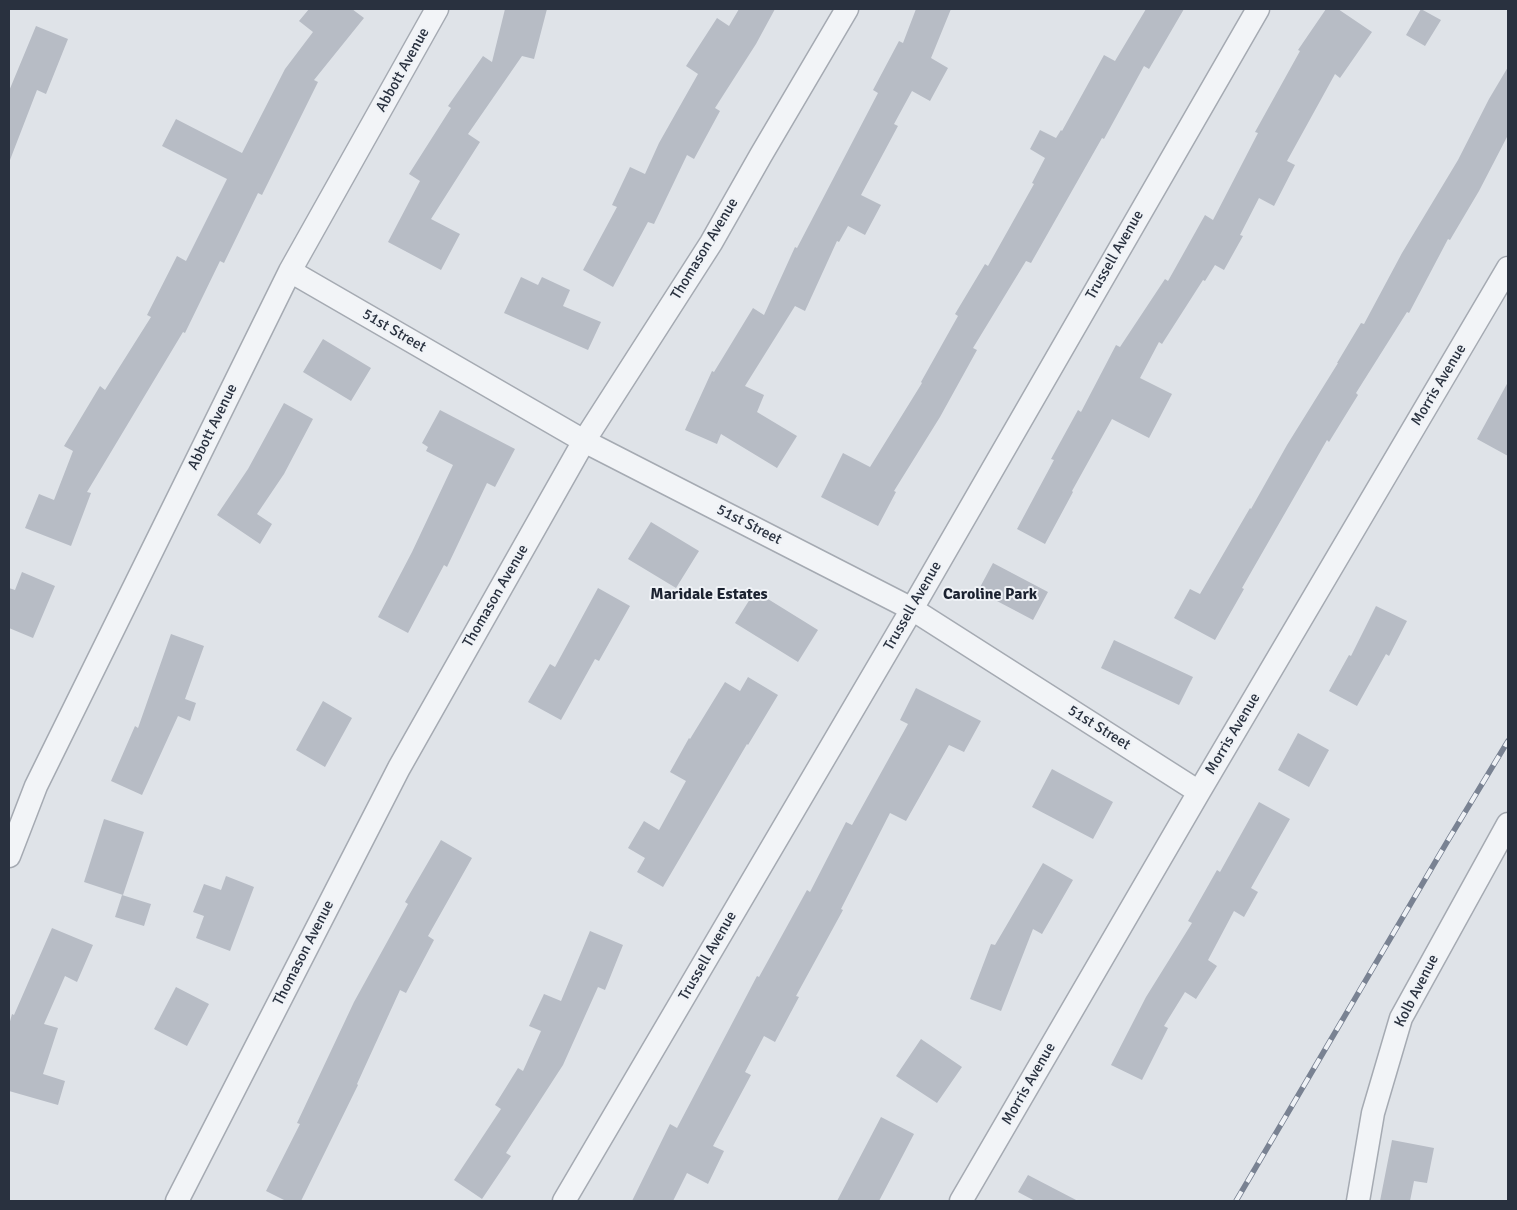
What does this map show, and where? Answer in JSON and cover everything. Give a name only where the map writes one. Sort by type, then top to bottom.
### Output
[{"type":"street","name":"Abbott Avenue","points":[[9,856],[36,786],[290,271],[437,9]]},
{"type":"street","name":"Thomason Avenue","points":[[177,1201],[399,768],[584,441],[711,243],[847,9]]},
{"type":"street","name":"Trussell Avenue","points":[[564,1201],[912,609],[1258,9]]},
{"type":"street","name":"Morris Avenue","points":[[960,1201],[1508,268]]},
{"type":"street","name":"51st Street","points":[[290,271],[584,441],[912,609],[1200,792]]},
{"type":"street","name":"Kolb Avenue","points":[[1358,1201],[1373,1113],[1400,1018],[1508,824]]},
{"type":"building","points":[[309,9],[352,9],[364,18],[314,80],[318,82],[262,195],[258,193],[224,263],[220,261],[185,333],[183,332],[87,492],[91,493],[71,546],[25,528],[39,494],[54,500],[73,451],[64,446],[100,386],[105,390],[151,317],[147,315],[177,256],[186,261],[227,179],[162,146],[176,119],[242,153],[285,69],[313,32],[299,21]]},
{"type":"building","points":[[505,9],[547,9],[534,59],[522,56],[468,134],[480,142],[431,219],[460,234],[441,270],[388,242],[420,181],[409,174],[451,108],[448,106],[483,56],[492,62]]},
{"type":"building","points":[[739,9],[775,9],[756,44],[715,108],[720,111],[694,159],[687,155],[654,224],[648,222],[613,287],[583,270],[617,207],[612,205],[630,167],[645,174],[659,143],[698,74],[686,66],[717,18],[729,26]]},
{"type":"building","points":[[916,9],[951,9],[931,58],[948,68],[930,101],[912,91],[894,124],[898,126],[861,195],[881,205],[865,235],[848,226],[839,242],[837,241],[805,311],[795,306],[745,386],[764,395],[757,412],[797,436],[777,468],[721,434],[717,444],[685,430],[712,371],[714,372],[753,308],[764,315],[795,247],[797,248],[878,93],[873,90],[899,41],[903,43]]},
{"type":"building","points":[[1146,9],[1184,9],[1149,69],[1144,66],[1104,139],[1102,138],[1031,263],[1026,261],[973,348],[977,350],[940,417],[894,491],[896,492],[878,526],[821,497],[843,453],[870,467],[922,383],[958,316],[955,314],[985,264],[988,266],[1034,184],[1032,183],[1045,158],[1030,149],[1040,130],[1056,138],[1062,131],[1104,55],[1115,61]]},
{"type":"building","points":[[1326,9],[1338,9],[1372,32],[1340,78],[1335,74],[1287,161],[1295,165],[1274,206],[1259,198],[1240,235],[1243,236],[1224,270],[1215,265],[1205,281],[1203,280],[1162,344],[1159,342],[1140,378],[1172,394],[1149,438],[1112,419],[1045,544],[1017,529],[1054,460],[1051,459],[1078,410],[1081,412],[1116,345],[1120,347],[1165,279],[1168,281],[1205,215],[1213,220],[1258,133],[1255,132],[1300,51],[1298,50]]},
{"type":"building","points":[[1421,9],[1441,20],[1425,46],[1406,35]]},
{"type":"building","points":[[36,26],[68,39],[46,94],[37,90],[10,160],[9,91]]},
{"type":"building","points":[[1508,67],[1508,135],[1479,191],[1450,240],[1448,239],[1409,313],[1407,312],[1356,393],[1358,395],[1329,442],[1327,440],[1242,588],[1244,589],[1215,640],[1174,618],[1190,589],[1200,594],[1361,323],[1364,324],[1402,253],[1458,160],[1489,99]]},
{"type":"building","points":[[521,277],[538,285],[542,277],[570,290],[563,306],[601,322],[588,350],[504,313]]},
{"type":"building","points":[[323,339],[371,368],[351,401],[303,372]]},
{"type":"building","points":[[1508,382],[1508,456],[1477,439]]},
{"type":"building","points":[[284,403],[313,419],[284,474],[257,514],[272,524],[260,544],[217,515],[248,469]]},
{"type":"building","points":[[440,410],[515,449],[495,487],[487,483],[447,567],[444,565],[408,633],[378,617],[412,552],[453,465],[426,451],[428,447],[422,443]]},
{"type":"building","points":[[651,522],[699,551],[676,588],[628,559]]},
{"type":"building","points":[[993,563],[1048,592],[1033,620],[978,591]]},
{"type":"building","points":[[22,572],[55,586],[33,638],[9,628],[9,588],[15,590]]},
{"type":"building","points":[[598,588],[630,606],[599,661],[595,659],[561,720],[528,702],[550,664],[555,667]]},
{"type":"building","points":[[755,591],[818,630],[798,662],[735,623]]},
{"type":"building","points":[[1376,606],[1407,621],[1389,656],[1386,654],[1357,706],[1329,691],[1349,655],[1351,656]]},
{"type":"building","points":[[171,634],[204,646],[185,699],[196,703],[190,721],[178,716],[142,795],[111,781],[135,726],[138,728]]},
{"type":"building","points":[[1114,640],[1193,677],[1179,705],[1101,668]]},
{"type":"building","points":[[748,677],[778,695],[663,887],[637,872],[645,858],[628,848],[644,821],[659,830],[686,781],[670,772],[689,738],[725,682],[740,691]]},
{"type":"building","points":[[916,688],[981,721],[964,752],[949,745],[906,821],[890,813],[841,909],[843,910],[796,996],[799,997],[775,1042],[764,1036],[745,1072],[751,1075],[713,1146],[724,1151],[708,1184],[687,1173],[673,1201],[632,1201],[670,1124],[677,1128],[757,976],[759,977],[807,890],[810,892],[846,822],[852,825],[908,724],[900,720]]},
{"type":"building","points":[[323,701],[352,718],[325,767],[296,750]]},
{"type":"building","points":[[1298,733],[1329,750],[1309,787],[1278,770]]},
{"type":"building","points":[[1052,769],[1113,802],[1093,839],[1032,807]]},
{"type":"building","points":[[1259,802],[1290,819],[1251,888],[1258,892],[1244,917],[1234,911],[1208,960],[1217,966],[1196,999],[1185,992],[1164,1026],[1168,1028],[1142,1080],[1111,1065],[1146,997],[1192,923],[1188,921],[1217,870],[1220,872]]},
{"type":"building","points":[[104,819],[144,832],[123,895],[84,882]]},
{"type":"building","points":[[441,840],[472,858],[428,936],[434,940],[406,993],[400,990],[358,1085],[301,1201],[286,1201],[266,1191],[300,1124],[297,1123],[354,1002],[408,904],[405,902]]},
{"type":"building","points":[[1043,863],[1073,880],[1042,934],[1033,929],[1001,1011],[970,999],[991,944],[995,945]]},
{"type":"building","points":[[226,876],[254,887],[230,951],[196,938],[204,916],[193,912],[204,884],[221,890]]},
{"type":"building","points":[[122,895],[151,904],[144,926],[115,917]]},
{"type":"building","points":[[52,928],[93,945],[77,982],[65,976],[44,1024],[58,1028],[43,1074],[65,1081],[58,1105],[9,1091],[9,1025],[12,1014],[14,1015]]},
{"type":"building","points":[[590,931],[623,945],[605,990],[598,987],[563,1065],[506,1153],[511,1156],[482,1199],[454,1180],[501,1109],[495,1105],[518,1068],[523,1071],[541,1031],[529,1026],[544,994],[561,1001]]},
{"type":"building","points":[[176,987],[209,1004],[187,1046],[154,1029]]},
{"type":"building","points":[[921,1039],[962,1067],[937,1103],[896,1076]]},
{"type":"building","points":[[881,1117],[914,1134],[879,1201],[837,1201]]},
{"type":"building","points":[[1392,1140],[1434,1148],[1427,1183],[1414,1181],[1410,1201],[1380,1201]]},
{"type":"building","points":[[1028,1175],[1078,1201],[1035,1201],[1018,1192]]},
{"type":"railway","points":[[1236,1201],[1508,741]]},
{"type":"district","name":"Maridale Estates","points":[[709,595]]},
{"type":"district","name":"Caroline Park","points":[[990,595]]}]
